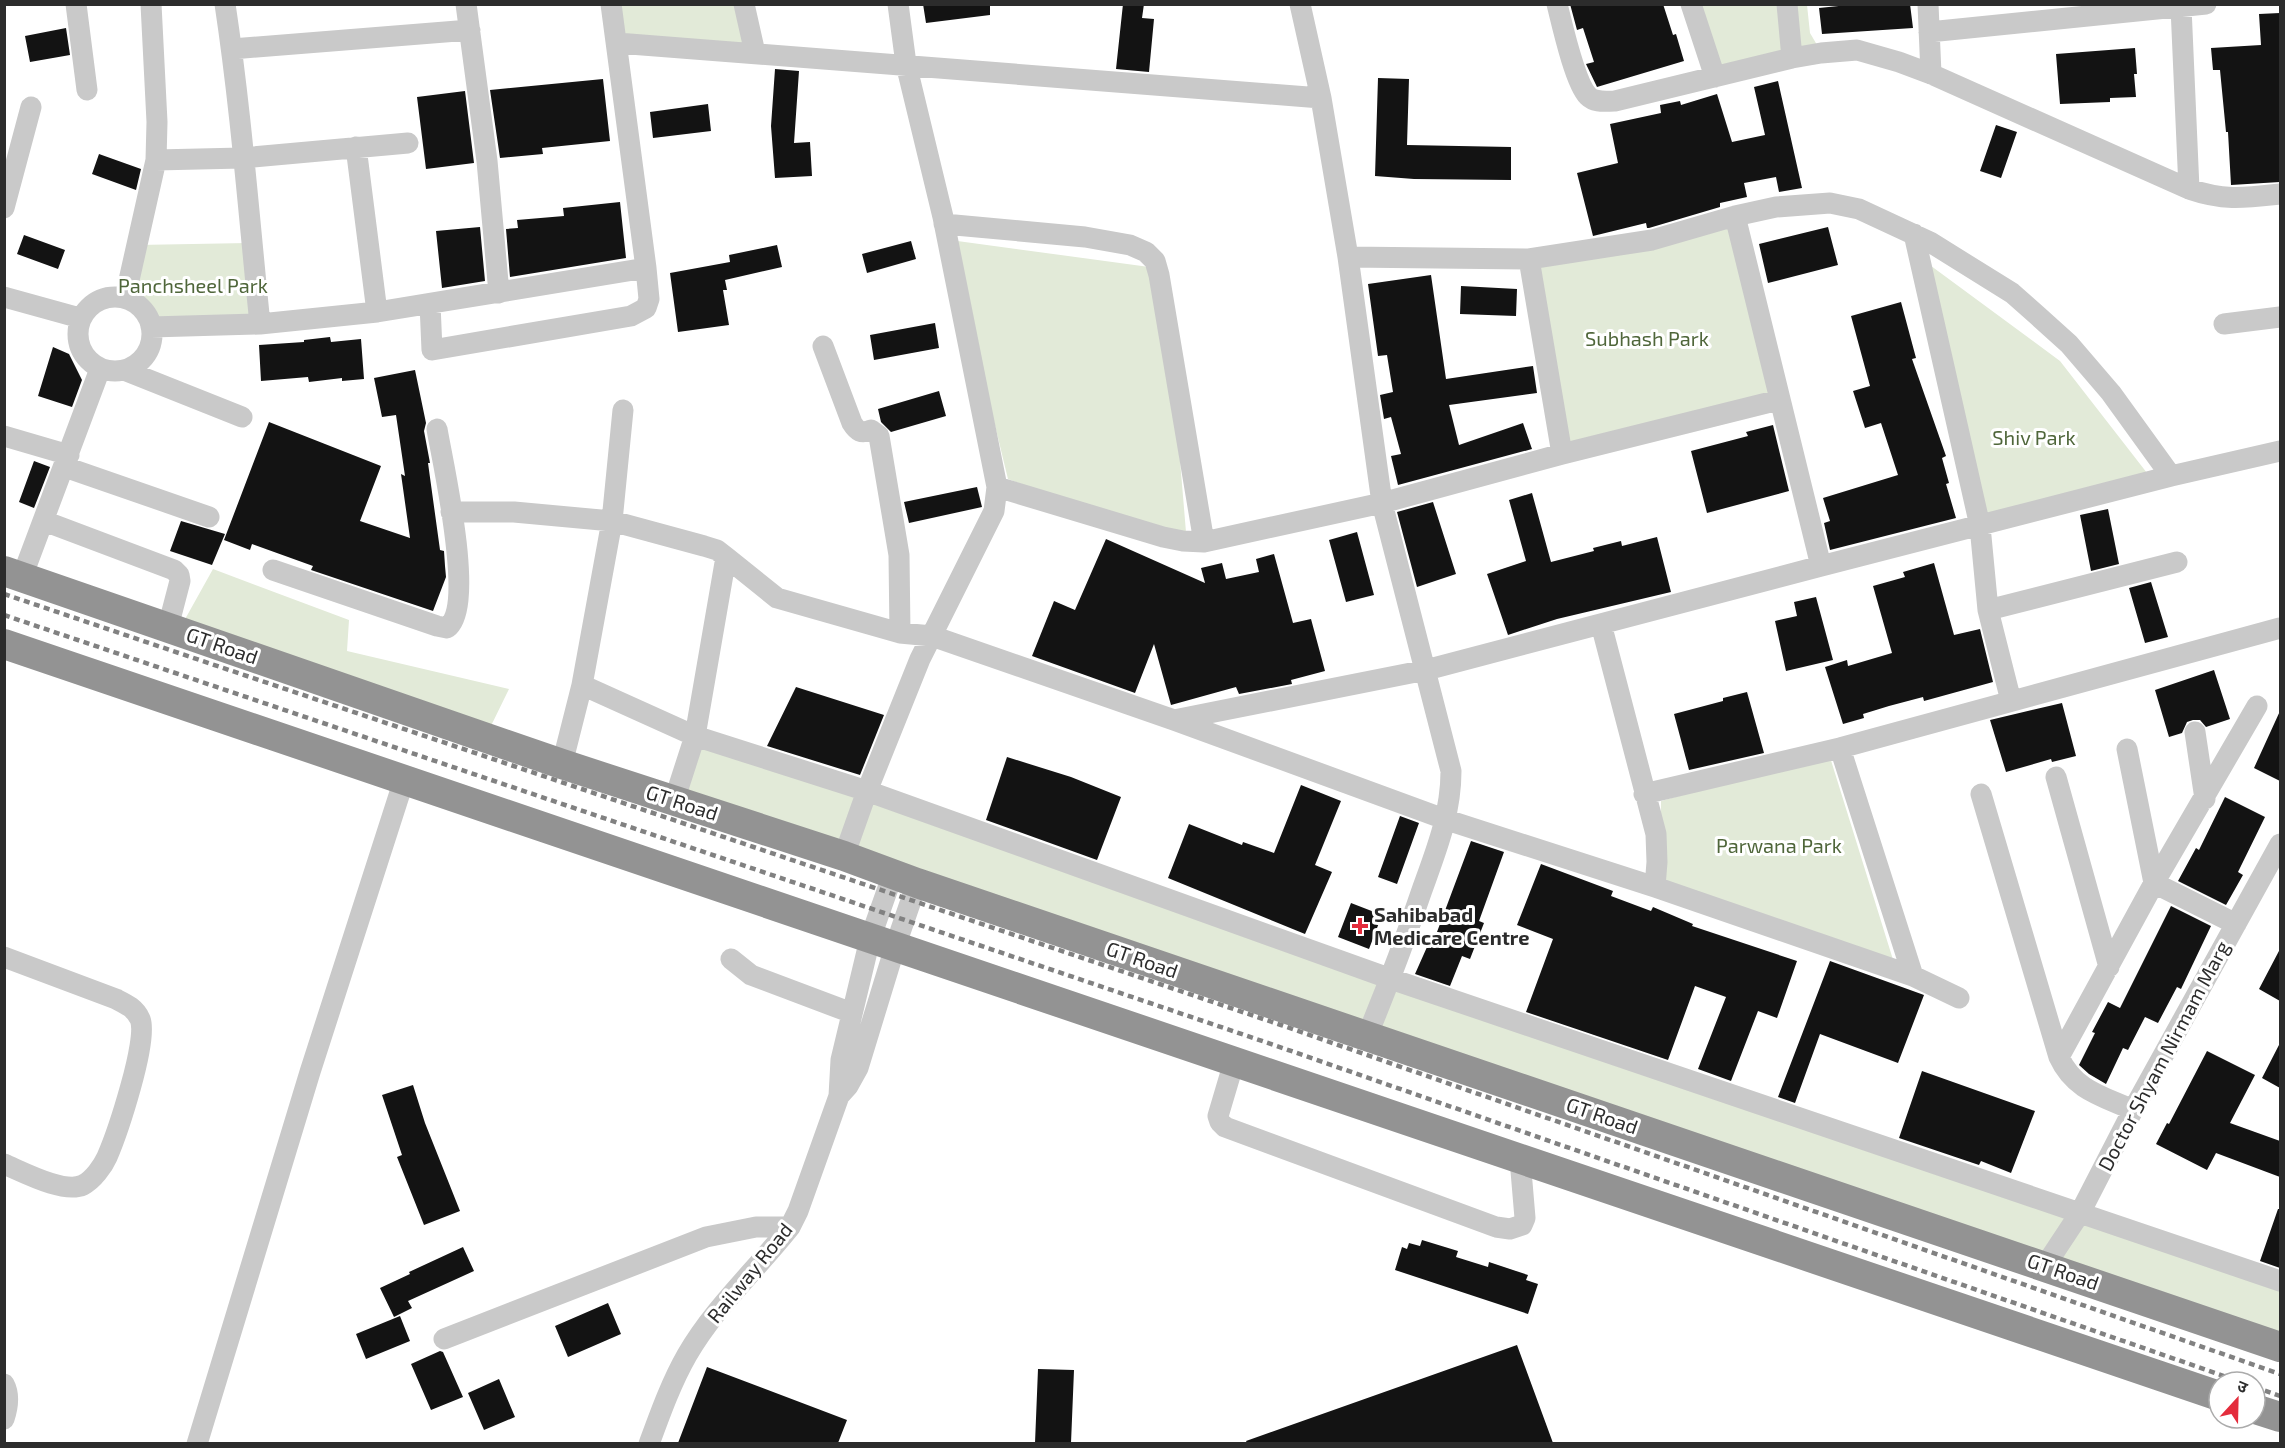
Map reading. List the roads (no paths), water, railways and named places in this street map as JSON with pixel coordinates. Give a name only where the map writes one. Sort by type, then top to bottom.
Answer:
[{"type":"highway","name":"GT Road","points":[[13,574],[562,764],[844,856],[905,879],[2280,1347]]},
{"type":"highway","points":[[4,644],[2207,1392]]},
{"type":"street","points":[[76,4],[87,90]]},
{"type":"street","points":[[125,298],[156,160],[157,122],[151,4]]},
{"type":"street","points":[[225,4],[238,91],[242,158],[260,324]]},
{"type":"street","points":[[466,4],[487,161],[499,293]]},
{"type":"street","points":[[430,303],[432,350],[639,313],[646,308],[649,299],[646,268],[611,4]]},
{"type":"street","points":[[744,4],[755,53]]},
{"type":"street","points":[[844,856],[867,790],[920,659],[994,511],[997,487],[944,224],[906,64],[898,4]]},
{"type":"street","points":[[1300,4],[1321,98],[1348,258],[1382,503],[1451,771],[1447,820],[1392,979],[1367,1036]]},
{"type":"street","points":[[1557,4],[1580,83],[1588,96],[1598,102],[1615,101],[1792,58],[1857,50],[1931,74],[2211,197],[2232,199],[2280,194]]},
{"type":"street","points":[[1691,4],[1714,77]]},
{"type":"street","points":[[1787,4],[1792,58]]},
{"type":"street","points":[[1928,4],[1931,74]]},
{"type":"street","points":[[1929,32],[2206,4]]},
{"type":"street","points":[[2181,7],[2189,189]]},
{"type":"street","points":[[232,49],[470,30]]},
{"type":"street","points":[[617,43],[1321,98]]},
{"type":"street","points":[[4,208],[31,107]]},
{"type":"street","points":[[156,160],[242,158],[408,143]]},
{"type":"street","points":[[356,147],[377,312]]},
{"type":"street","points":[[1348,258],[1528,259],[1652,240],[1735,216],[1776,207],[1830,202],[1858,209],[1914,234],[2012,293],[2069,344],[2111,393],[2171,476]]},
{"type":"street","points":[[1735,216],[1821,566]]},
{"type":"street","points":[[944,224],[1111,240],[1146,252],[1155,261],[1204,542]]},
{"type":"street","points":[[1914,234],[1980,526],[1988,610],[2011,701]]},
{"type":"street","points":[[1528,259],[1562,454]]},
{"type":"street","points":[[151,327],[260,324],[377,312],[646,268]]},
{"type":"street","points":[[4,297],[80,318]]},
{"type":"street","points":[[104,298],[125,298],[142,309],[151,327],[150,347],[144,358],[135,366],[112,372],[100,369],[82,353],[77,330],[80,318],[95,302],[104,298]]},
{"type":"street","points":[[2224,324],[2280,317]]},
{"type":"street","points":[[823,346],[856,430],[861,432],[871,430],[879,436],[899,555],[900,633]]},
{"type":"street","points":[[13,574],[44,521],[100,369]]},
{"type":"street","points":[[124,370],[242,417]]},
{"type":"street","points":[[997,487],[1163,537],[1204,542],[1382,503],[1562,454],[1779,400]]},
{"type":"street","points":[[562,764],[582,685],[612,521],[623,410]]},
{"type":"street","points":[[273,570],[447,628],[453,624],[456,615],[459,563],[437,429]]},
{"type":"street","points":[[4,436],[209,517]]},
{"type":"street","points":[[1174,720],[1426,670],[2171,476],[2280,451]]},
{"type":"street","points":[[451,512],[514,512],[612,521],[704,546],[726,557],[777,598],[900,633],[932,636],[1174,720],[1447,820],[1655,887],[1913,976],[1959,998]]},
{"type":"street","points":[[44,521],[174,570],[179,575],[180,581],[168,627]]},
{"type":"street","points":[[674,801],[695,736],[726,557]]},
{"type":"street","points":[[1988,610],[2177,562]]},
{"type":"street","points":[[1601,624],[1656,834],[1655,887]]},
{"type":"street","points":[[1644,794],[1840,748],[2280,628]]},
{"type":"street","points":[[582,685],[695,736],[867,790],[1392,979],[2280,1281]]},
{"type":"street","points":[[2059,1057],[2154,883],[2205,799],[2257,706]]},
{"type":"street","points":[[2195,732],[2205,799]]},
{"type":"street","points":[[1840,748],[1913,976]]},
{"type":"street","points":[[2127,749],[2154,883]]},
{"type":"street","points":[[2056,777],[2109,967]]},
{"type":"street","points":[[197,1443],[310,1072],[404,780]]},
{"type":"street","points":[[1981,794],[2059,1057],[2072,1079],[2133,1110]]},
{"type":"street","name":"Doctor Shyam Nirmam Marg","points":[[2045,1266],[2080,1213],[2133,1110],[2280,844]]},
{"type":"street","name":"Railway Road","points":[[649,1443],[666,1397],[687,1355],[698,1338],[790,1227],[798,1211],[839,1096],[841,1060],[852,1013],[882,943],[905,879]]},
{"type":"street","points":[[2154,883],[2236,924]]},
{"type":"street","name":"Railway Road","points":[[839,1096],[848,1086],[858,1068],[882,943]]},
{"type":"street","points":[[4,957],[132,1007],[141,1020],[142,1036],[134,1074],[106,1158],[90,1179],[83,1185],[68,1187],[49,1183],[4,1164]]},
{"type":"street","points":[[731,959],[752,975],[852,1013]]},
{"type":"street","points":[[1234,1062],[1218,1116],[1225,1127],[1496,1227],[1516,1228],[1522,1225],[1525,1218],[1520,1159]]},
{"type":"street","points":[[444,1339],[706,1237],[756,1227],[790,1227]]},
{"type":"street","points":[[4,1384],[8,1391],[8,1408],[4,1419]]},
{"type":"railway","points":[[4,594],[1281,1025],[2280,1374]]},
{"type":"railway","points":[[4,615],[1274,1045],[2207,1370]]},
{"type":"railway","points":[[2267,1391],[2280,1396]]},
{"type":"place","name":"Sahibabad Medicare Centre","points":[[1360,926]]},
{"type":"park label","name":"Panchsheel Park","points":[[193,286]]},
{"type":"park label","name":"Subhash Park","points":[[1647,339]]},
{"type":"park label","name":"Shiv Park","points":[[2034,438]]},
{"type":"park label","name":"Parwana Park","points":[[1779,846]]}]
